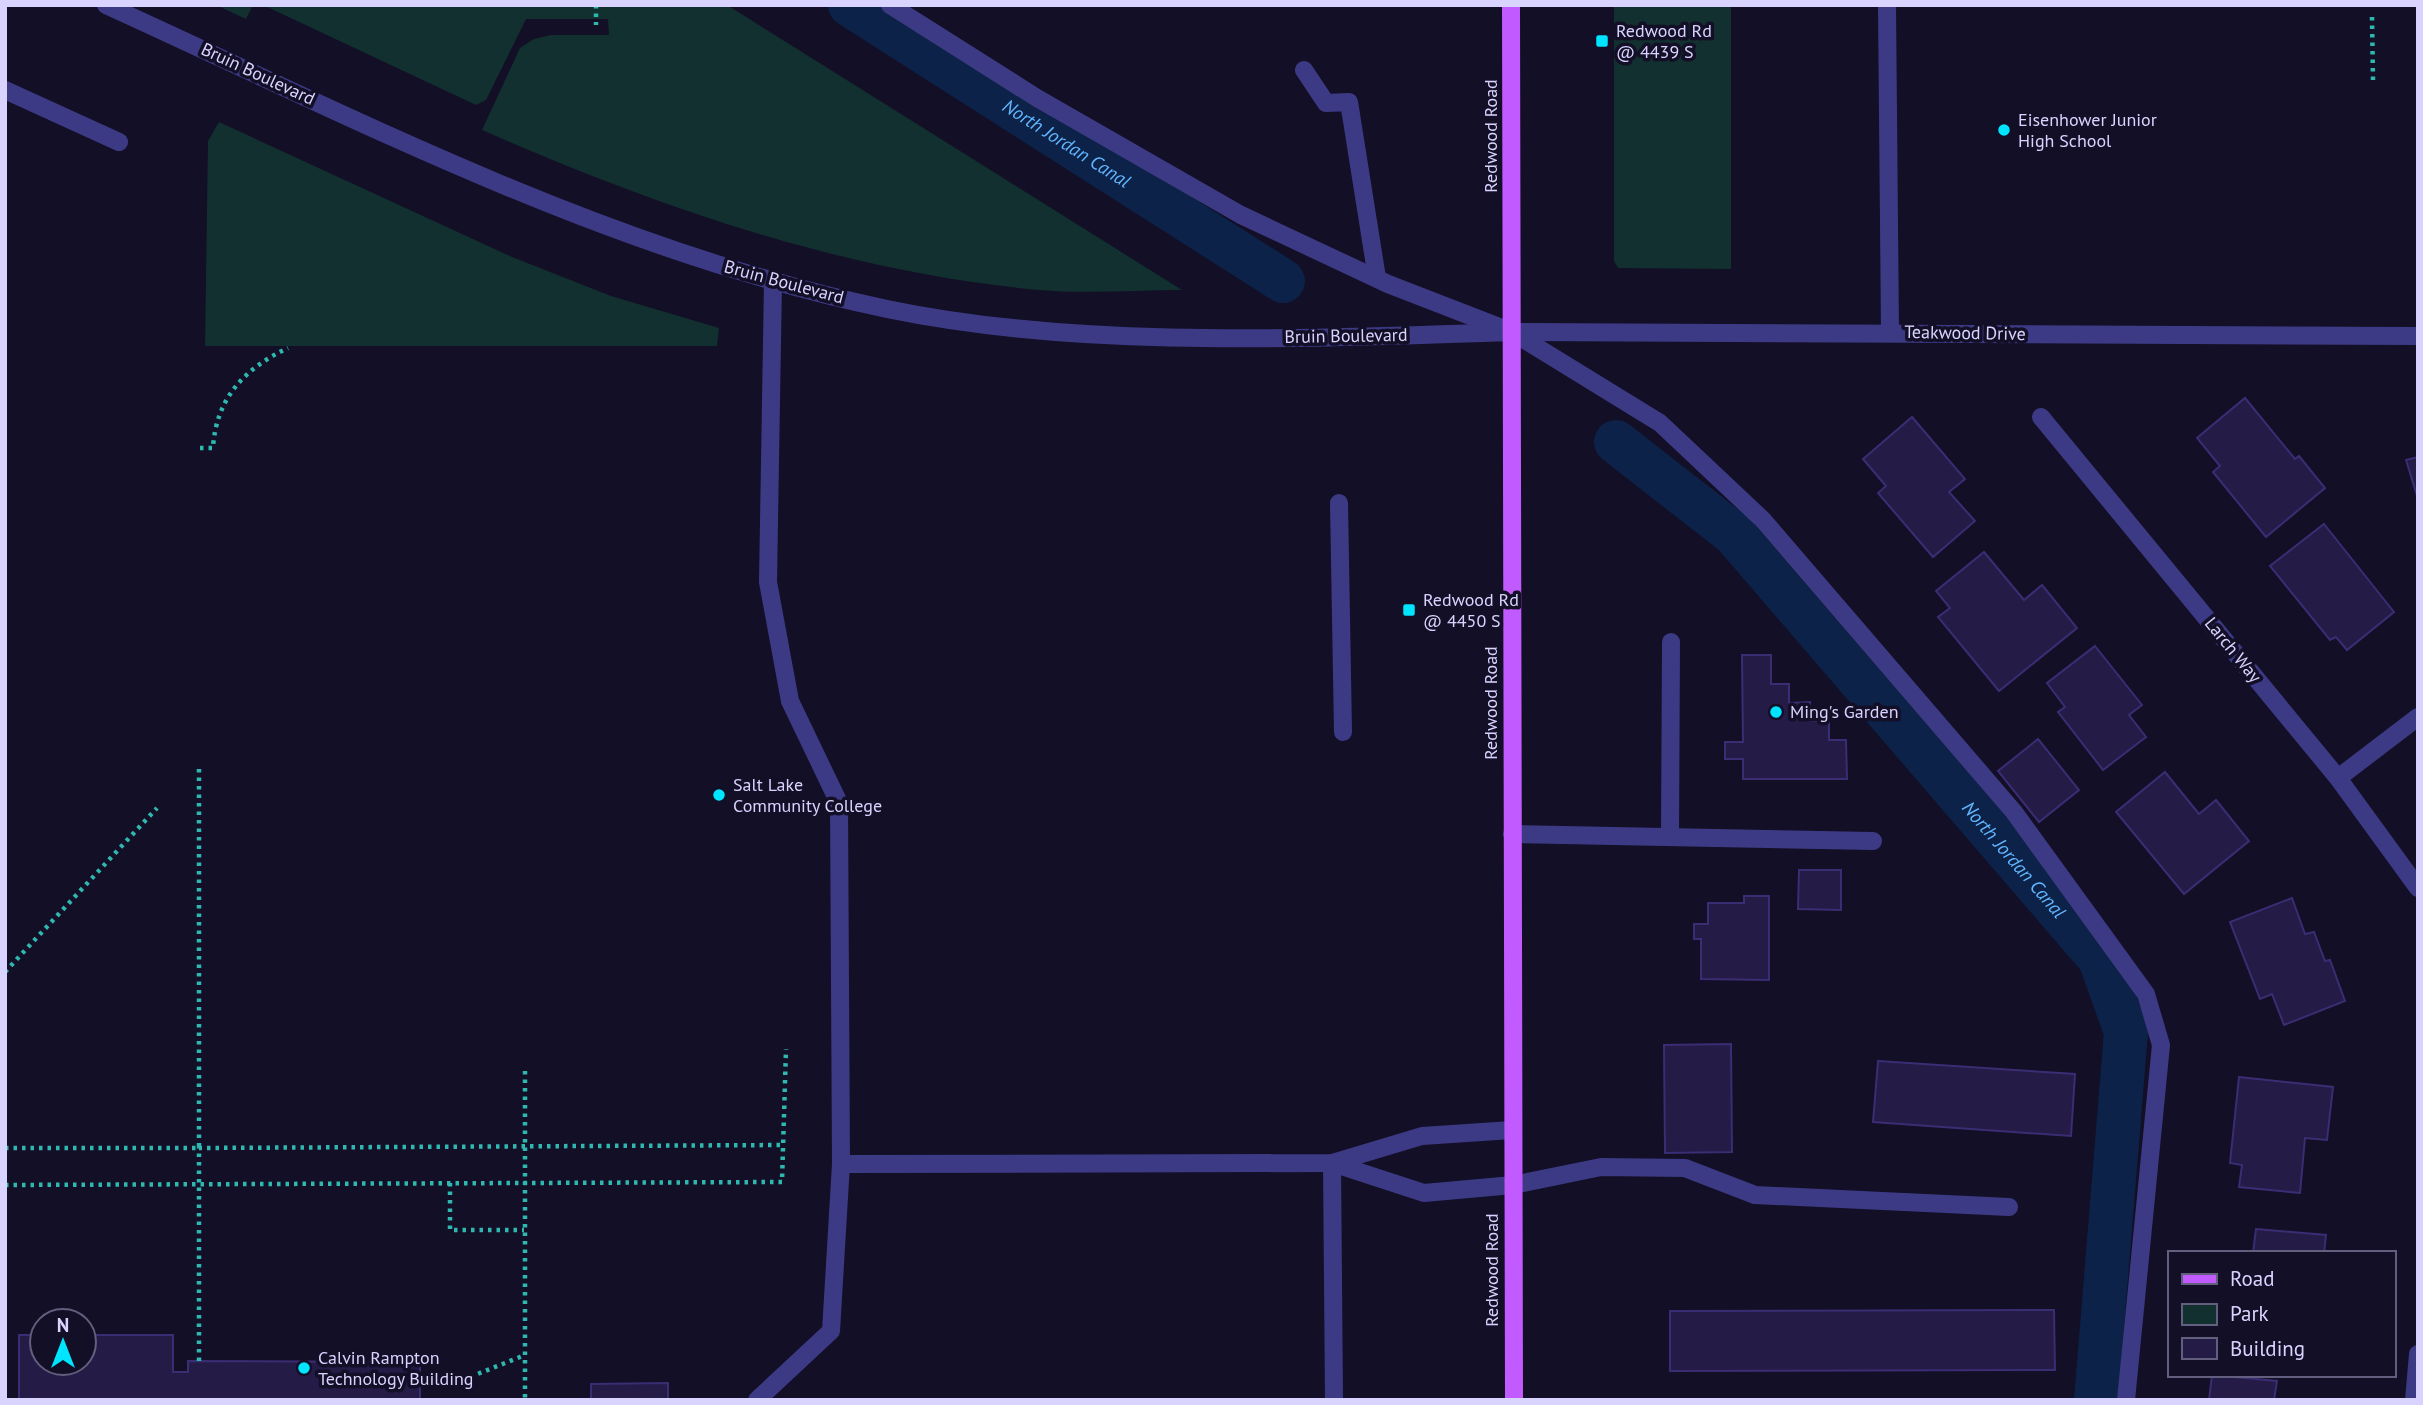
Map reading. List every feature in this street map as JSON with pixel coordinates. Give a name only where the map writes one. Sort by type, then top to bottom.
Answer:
[{"type":"main road","name":"Redwood Road","points":[[1511,5],[1514,1400]]},
{"type":"street","name":"Bruin Boulevard","points":[[106,5],[498,184],[639,239],[773,281],[889,310],[979,324],[1070,332],[1202,337],[1512,332]]},
{"type":"street","points":[[890,5],[1037,98],[1241,215],[1377,278],[1512,332],[1660,424],[1763,520],[2014,812],[2146,994],[2161,1045],[2126,1400]]},
{"type":"street","points":[[1887,5],[1890,332]]},
{"type":"street","points":[[1304,70],[1326,103],[1349,102],[1377,278]]},
{"type":"street","points":[[5,90],[119,142]]},
{"type":"street","points":[[757,1400],[831,1331],[841,1164],[839,803],[790,701],[768,582],[773,281]]},
{"type":"street","name":"Teakwood Drive","points":[[1512,332],[2418,337]]},
{"type":"street","name":"Larch Way","points":[[2041,417],[2338,778],[2418,888]]},
{"type":"street","points":[[1339,503],[1343,732]]},
{"type":"street","points":[[1670,837],[1671,642]]},
{"type":"street","points":[[2338,778],[2418,717]]},
{"type":"street","points":[[1512,834],[1873,841]]},
{"type":"street","points":[[841,1164],[1332,1163],[1422,1136],[1512,1130]]},
{"type":"street","points":[[1332,1163],[1424,1193],[1513,1185],[1601,1167],[1685,1168],[1755,1195],[2009,1207]]},
{"type":"street","points":[[1332,1163],[1334,1400]]},
{"type":"street","points":[[2414,1400],[2418,1354]]},
{"type":"path","points":[[596,5],[596,25]]},
{"type":"path","points":[[2372,17],[2373,80]]},
{"type":"path","points":[[200,448],[213,448],[218,419],[232,389],[258,363],[288,348]]},
{"type":"path","points":[[199,767],[199,1361]]},
{"type":"path","points":[[5,972],[157,808]]},
{"type":"path","points":[[5,1185],[782,1182],[786,1049]]},
{"type":"path","points":[[525,1071],[525,1400]]},
{"type":"path","points":[[5,1148],[785,1145]]},
{"type":"path","points":[[450,1183],[450,1230],[525,1230]]},
{"type":"path","points":[[420,1381],[460,1381],[525,1355]]},
{"type":"green space","points":[[216,5],[253,5],[246,19]]},
{"type":"green space","points":[[263,5],[727,5],[1182,290],[1039,290],[967,281],[824,252],[685,210],[549,159],[482,130],[520,48],[534,39],[551,35],[609,35],[608,19],[526,19],[486,100],[476,105]]},
{"type":"green space","points":[[1614,5],[1731,5],[1731,269],[1618,268],[1614,261]]},
{"type":"green space","points":[[219,122],[512,257],[611,296],[719,328],[717,346],[205,346],[208,141]]},
{"type":"building","points":[[2245,398],[2295,459],[2299,456],[2325,488],[2266,537],[2213,472],[2220,466],[2197,438]]},
{"type":"building","points":[[1912,417],[1965,479],[1949,492],[1975,521],[1933,557],[1878,493],[1886,486],[1863,459]]},
{"type":"building","points":[[2418,457],[2418,499],[2406,460]]},
{"type":"building","points":[[2324,524],[2394,612],[2347,650],[2336,637],[2330,640],[2270,566]]},
{"type":"building","points":[[1984,552],[2024,600],[2042,585],[2077,628],[1999,691],[1938,617],[1950,608],[1936,591]]},
{"type":"building","points":[[2095,646],[2142,705],[2129,715],[2146,737],[2103,770],[2058,712],[2065,707],[2047,683]]},
{"type":"building","name":"Ming's Garden","points":[[1742,655],[1771,655],[1771,684],[1789,684],[1789,703],[1810,702],[1810,721],[1829,721],[1829,740],[1846,740],[1847,779],[1743,779],[1743,759],[1725,759],[1725,742],[1743,742]]},
{"type":"building","points":[[2038,739],[2079,790],[2039,822],[1998,771]]},
{"type":"building","points":[[2165,772],[2199,814],[2216,800],[2249,841],[2184,894],[2116,812]]},
{"type":"building","points":[[1799,870],[1841,870],[1841,910],[1798,909]]},
{"type":"building","points":[[1744,896],[1769,896],[1769,980],[1701,979],[1701,939],[1694,939],[1694,924],[1708,924],[1708,903],[1744,903]]},
{"type":"building","points":[[2292,898],[2305,934],[2314,932],[2325,961],[2330,960],[2345,1001],[2284,1025],[2272,994],[2260,999],[2230,922]]},
{"type":"building","points":[[1731,1044],[1732,1152],[1665,1153],[1664,1045]]},
{"type":"building","points":[[1878,1061],[2075,1074],[2071,1136],[1873,1122]]},
{"type":"building","points":[[2239,1077],[2333,1087],[2327,1140],[2305,1138],[2300,1193],[2239,1187],[2242,1165],[2230,1163]]},
{"type":"building","points":[[2256,1229],[2326,1235],[2324,1251],[2253,1251]]},
{"type":"building","points":[[2054,1310],[2055,1370],[1670,1371],[1670,1311]]},
{"type":"building","name":"Calvin Rampton Technology Building","points":[[19,1335],[28,1335],[28,1377],[98,1377],[98,1335],[173,1335],[173,1372],[188,1372],[188,1361],[420,1362],[420,1400],[19,1400]]},
{"type":"building","points":[[2212,1377],[2277,1381],[2274,1400],[2209,1400]]},
{"type":"building","points":[[668,1383],[668,1400],[591,1400],[591,1384]]},
{"type":"waterway","name":"North Jordan Canal","points":[[850,5],[1283,281]]},
{"type":"waterway","name":"North Jordan Canal","points":[[1616,442],[1734,534],[2100,959],[2126,1032],[2096,1400]]},
{"type":"place","name":"Redwood Rd @ 4439 S","points":[[1602,41]]},
{"type":"place","name":"Eisenhower Junior High School","points":[[2004,130]]},
{"type":"place","name":"Redwood Rd @ 4450 S","points":[[1409,610]]},
{"type":"place","name":"Ming's Garden","points":[[1776,712]]},
{"type":"place","name":"Salt Lake Community College","points":[[719,795]]},
{"type":"place","name":"Calvin Rampton Technology Building","points":[[304,1368]]}]
